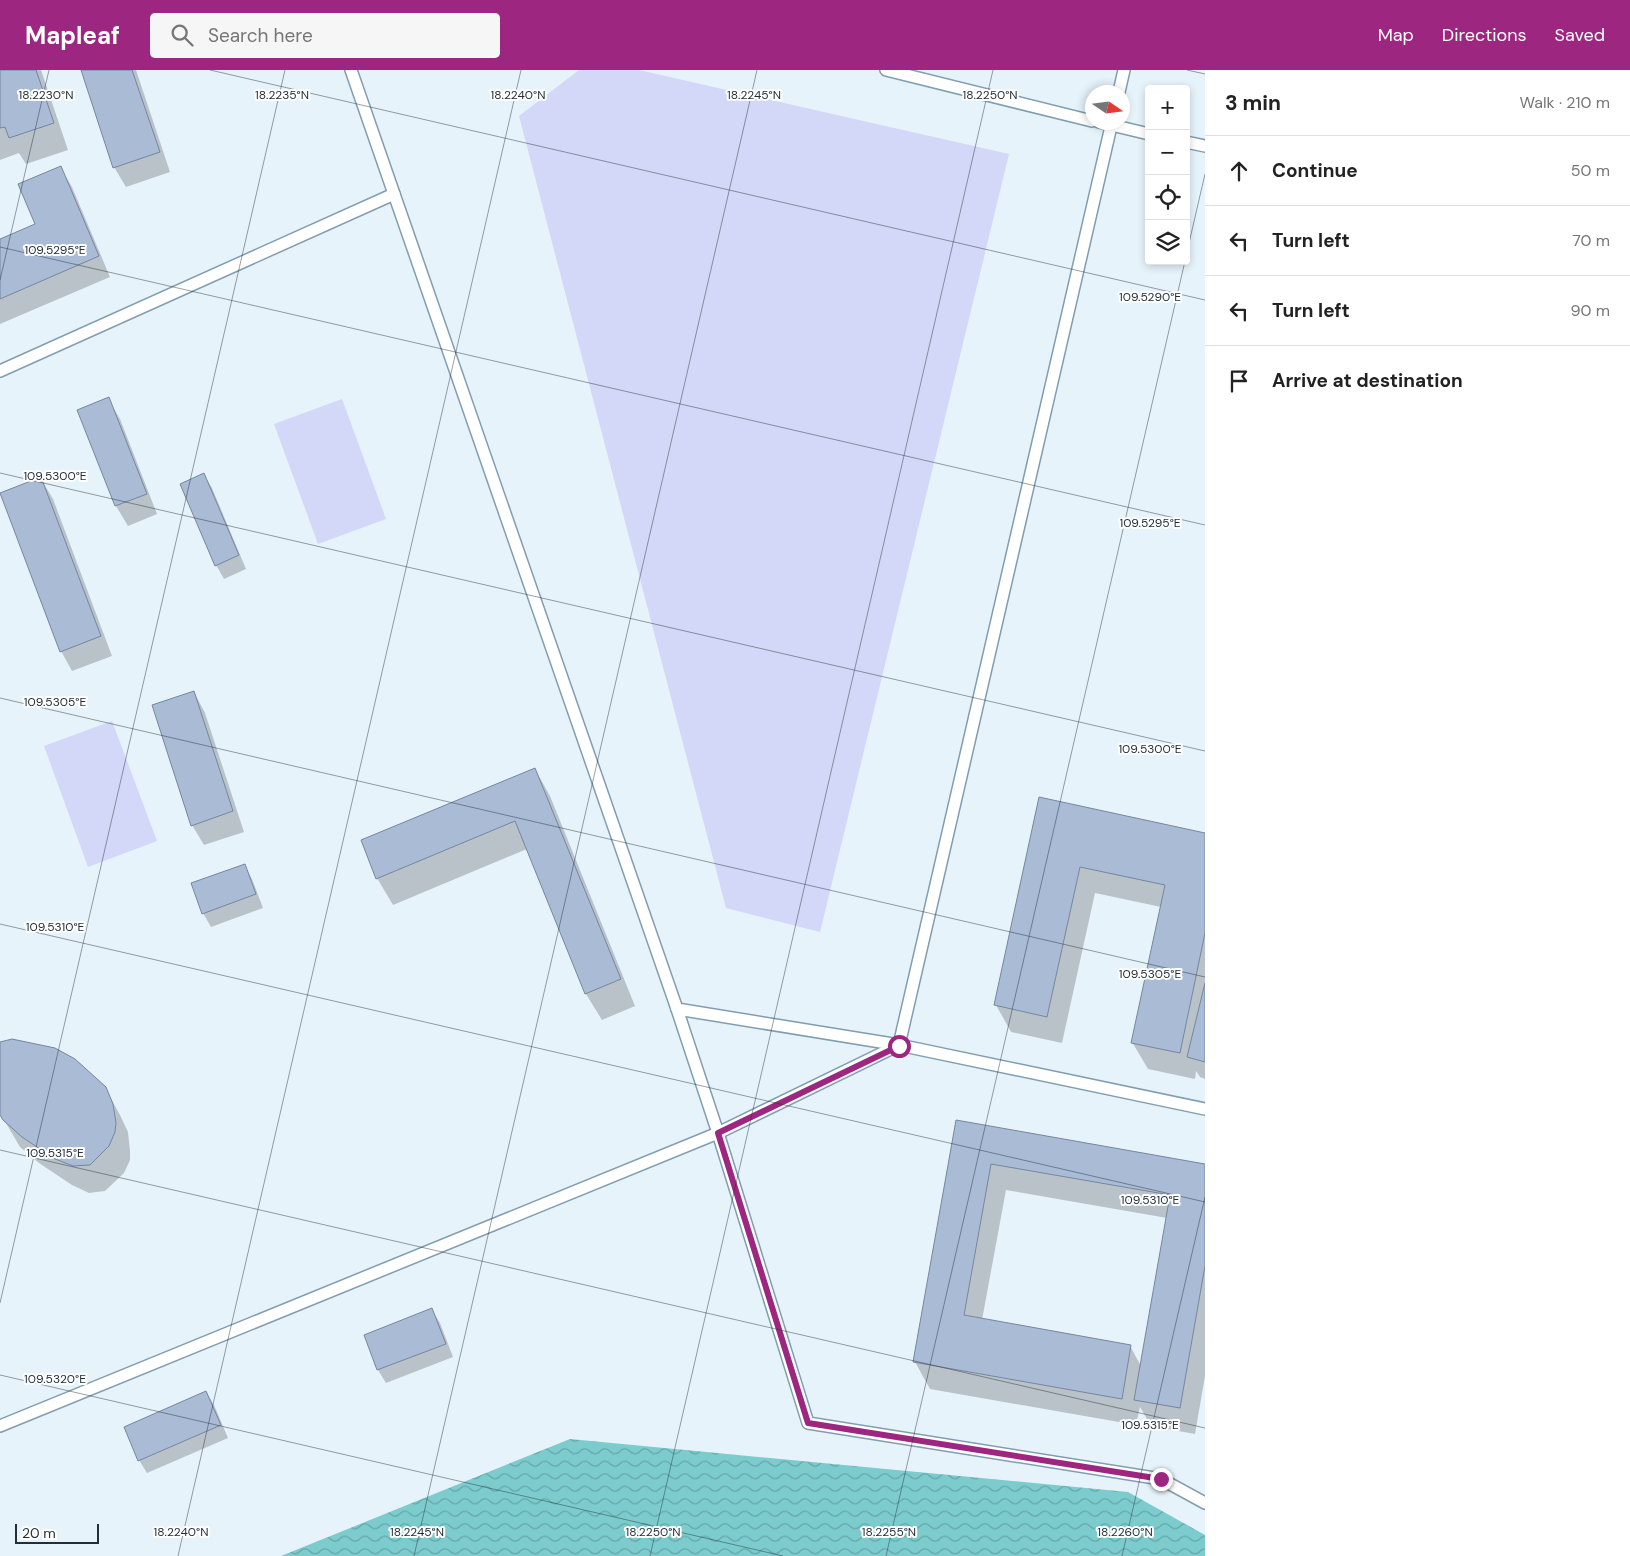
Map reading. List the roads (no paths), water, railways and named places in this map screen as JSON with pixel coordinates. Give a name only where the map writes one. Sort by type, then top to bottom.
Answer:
[{"type":"lane","points":[[351,70],[678,1009],[808,1423],[1161,1479],[1205,1503]]},
{"type":"lane","points":[[886,70],[1085,119]]},
{"type":"lane","points":[[1121,85],[1124,70]]},
{"type":"lane","points":[[1130,129],[1145,133]]},
{"type":"lane","points":[[899,1046],[1111,130]]},
{"type":"lane","points":[[1190,143],[1205,146]]},
{"type":"lane","points":[[0,371],[394,194]]},
{"type":"lane","points":[[678,1009],[899,1046],[1205,1108]]},
{"type":"lane","points":[[0,1426],[718,1133],[899,1046]]},
{"type":"water","points":[[570,1439],[1128,1492],[1205,1535],[1205,1556],[281,1556]]}]
